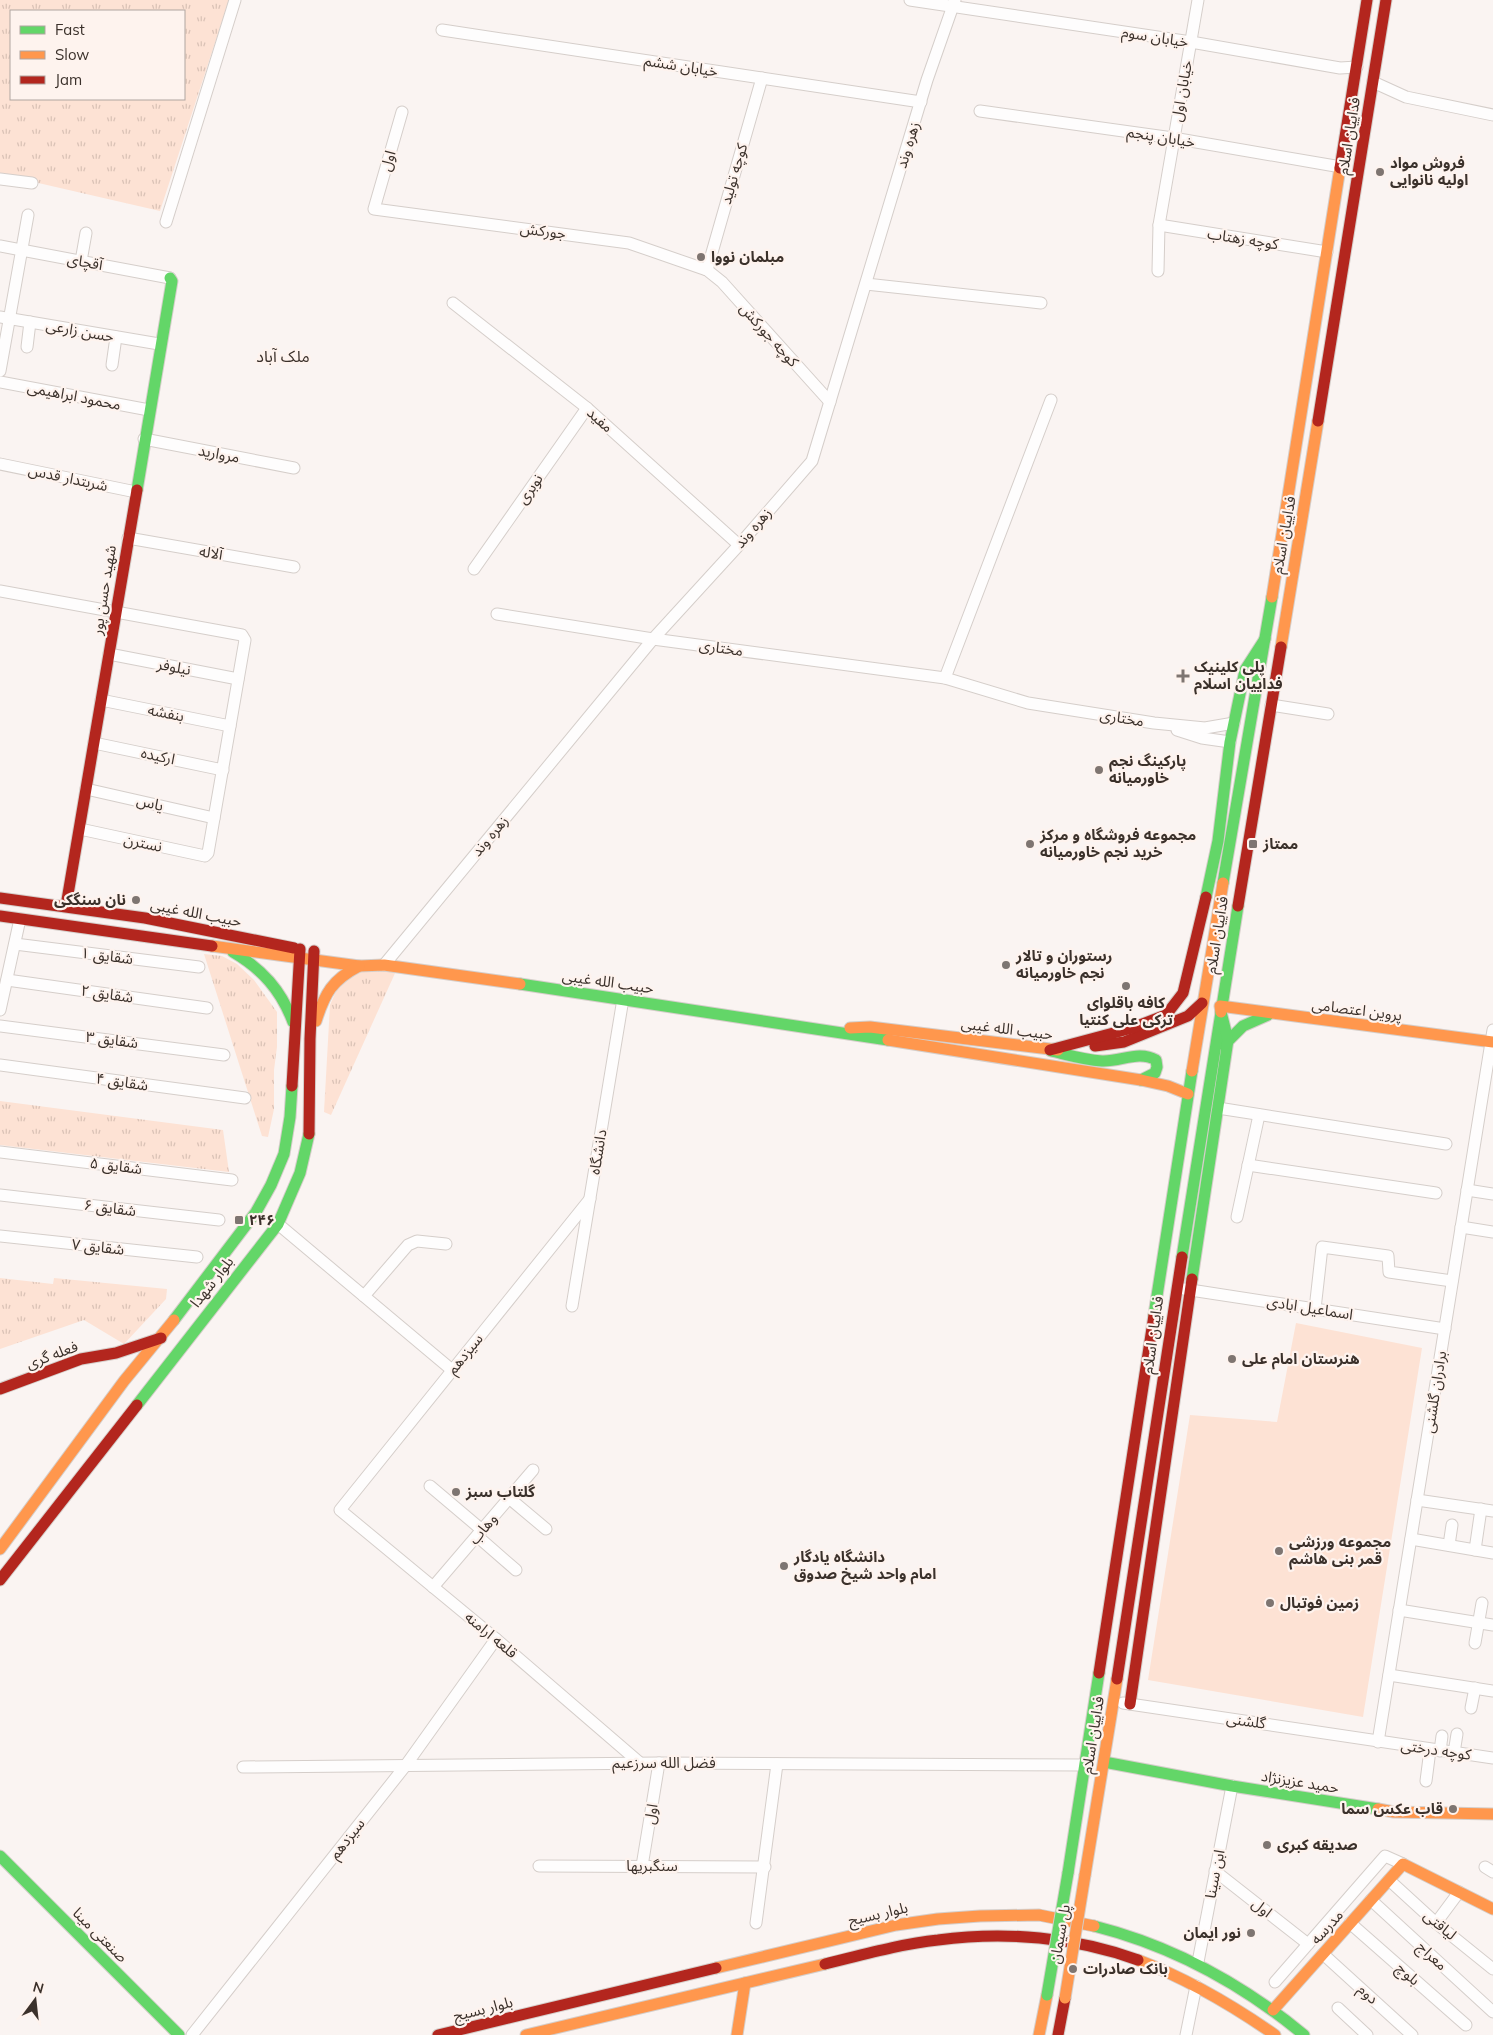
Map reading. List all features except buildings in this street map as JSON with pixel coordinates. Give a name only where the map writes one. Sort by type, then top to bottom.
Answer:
[{"type":"main road","name":"فداییان اسلام","points":[[1068,1873],[1202,1003],[1266,637],[1367,0]]},
{"type":"main road","name":"فداییان اسلام","points":[[1085,1875],[1114,1702],[1220,1006],[1386,0]]},
{"type":"main road","name":"شهید حسن پور","points":[[66,906],[172,281],[170,278]]},
{"type":"main road","points":[[1050,1050],[1132,1028],[1166,1014],[1183,993],[1218,841],[1230,742],[1245,670],[1266,637]]},
{"type":"main road","name":"حبیب الله غیبی","points":[[0,898],[145,918],[299,953]]},
{"type":"main road","name":"حبیب الله غیبی","points":[[0,916],[224,947],[363,958],[384,965],[623,999],[1141,1080],[1168,1086],[1188,1094]]},
{"type":"main road","points":[[143,936],[145,918]]},
{"type":"main road","points":[[224,947],[248,960],[264,973],[278,990],[288,1008],[295,1030]]},
{"type":"main road","name":"بلوار شهدا","points":[[0,1548],[124,1381],[160,1338],[256,1212],[271,1185],[284,1154],[287,1136],[299,953]]},
{"type":"main road","name":"حبیب الله غیبی","points":[[314,955],[359,966],[384,965]]},
{"type":"main road","name":"بلوار شهدا","points":[[0,1580],[278,1224],[287,1207],[298,1181],[306,1152],[310,1120],[310,1039],[314,955]]},
{"type":"main road","points":[[310,1039],[326,992],[334,980],[345,972],[359,966]]},
{"type":"main road","name":"پروین اعتصامی","points":[[1202,1003],[1272,1014],[1492,1039]]},
{"type":"main road","name":"حبیب الله غیبی","points":[[828,1031],[870,1027],[1050,1050],[1124,1042],[1188,1016],[1202,1003]]},
{"type":"main road","points":[[1130,1704],[1146,1585],[1192,1290],[1228,1040],[1220,1006]]},
{"type":"main road","points":[[1212,1060],[1238,1030],[1254,1018],[1272,1014]]},
{"type":"main road","points":[[1050,1050],[1080,1058],[1106,1061],[1142,1054],[1151,1056],[1156,1060],[1157,1067],[1155,1073],[1141,1080]]},
{"type":"main road","points":[[160,1338],[177,1351]]},
{"type":"main road","name":"فعله گری","points":[[0,1389],[81,1359],[116,1353],[160,1338]]},
{"type":"main road","points":[[116,1353],[126,1368],[124,1381]]},
{"type":"main road","name":"حمید عزیزنژاد","points":[[1104,1762],[1232,1786],[1394,1812],[1493,1814]]},
{"type":"main road","name":"صنعتی مینا","points":[[0,1856],[179,2035]]},
{"type":"main road","points":[[1403,1864],[1493,1909]]},
{"type":"main road","name":"مدرسه","points":[[1274,2010],[1403,1864]]},
{"type":"main road","name":"پل سیمان","points":[[1039,2035],[1068,1873]]},
{"type":"main road","name":"پل سیمان","points":[[1058,2035],[1085,1875]]},
{"type":"main road","name":"بلوار بسیج","points":[[438,2035],[896,1925],[932,1918],[969,1915],[1043,1915],[1111,1930],[1163,1947],[1198,1962],[1255,1996],[1304,2035]]},
{"type":"main road","points":[[526,2035],[906,1945],[936,1939],[969,1936],[1043,1938],[1106,1951],[1156,1967],[1196,1986],[1245,2014],[1275,2035]]},
{"type":"main road","points":[[737,2035],[745,1983]]},
{"type":"street","points":[[166,222],[235,0]]},
{"type":"street","name":"خیابان سوم","points":[[910,0],[954,3],[1340,68],[1356,67]]},
{"type":"street","name":"خیابان اول","points":[[1158,271],[1159,225],[1198,0]]},
{"type":"street","name":"زهره وند","points":[[384,965],[653,639],[739,545],[812,461],[921,102],[954,3]]},
{"type":"street","name":"خیابان ششم","points":[[442,30],[921,102]]},
{"type":"street","name":"کوچه تولید","points":[[707,270],[762,78]]},
{"type":"street","points":[[1373,82],[1406,97],[1493,115]]},
{"type":"street","name":"خیابان پنجم","points":[[980,111],[1173,138],[1341,167]]},
{"type":"street","name":"اول","points":[[374,209],[402,112]]},
{"type":"street","points":[[0,179],[32,183]]},
{"type":"street","name":"جورکش","points":[[374,209],[629,243],[707,270]]},
{"type":"street","points":[[0,371],[5,318],[22,250],[28,215]]},
{"type":"street","name":"کوچه زهتاب","points":[[1159,225],[1327,252]]},
{"type":"street","points":[[81,261],[86,233]]},
{"type":"street","name":"آقچای","points":[[0,246],[170,278]]},
{"type":"street","name":"کوچه جورکش","points":[[707,270],[722,282],[830,402]]},
{"type":"street","points":[[866,284],[1041,303]]},
{"type":"street","name":"مفید","points":[[453,303],[587,408],[739,545]]},
{"type":"street","name":"حسن زارعی","points":[[5,318],[160,344]]},
{"type":"street","points":[[27,347],[30,322]]},
{"type":"street","points":[[112,365],[116,337]]},
{"type":"street","name":"محمود ابراهیمی","points":[[0,382],[149,410]]},
{"type":"street","points":[[945,678],[1051,400]]},
{"type":"street","name":"نوبری","points":[[474,569],[587,408]]},
{"type":"street","name":"مروارید","points":[[144,440],[294,468]]},
{"type":"street","name":"شربتدار قدس","points":[[0,464],[136,492]]},
{"type":"street","name":"آلاله","points":[[128,538],[294,567]]},
{"type":"street","points":[[0,591],[242,635],[244,637],[214,818]]},
{"type":"street","name":"مختاری","points":[[498,614],[653,639],[945,678],[1028,704],[1154,723],[1205,728],[1234,723]]},
{"type":"street","name":"نیلوفر","points":[[109,654],[238,679]]},
{"type":"street","name":"بنفشه","points":[[101,700],[230,726]]},
{"type":"street","points":[[1271,704],[1328,714]]},
{"type":"street","name":"مختاری","points":[[1154,723],[1202,738],[1230,742]]},
{"type":"street","name":"ارکیده","points":[[94,743],[223,770]]},
{"type":"street","name":"یاس","points":[[86,789],[214,818]]},
{"type":"street","name":"نسترن","points":[[80,829],[205,856],[214,818]]},
{"type":"street","points":[[0,1010],[20,919]]},
{"type":"street","name":"شقایق ۱","points":[[15,944],[199,967]]},
{"type":"street","name":"شقایق ۲","points":[[7,980],[207,1008]]},
{"type":"street","name":"دانشگاه","points":[[572,1306],[623,999]]},
{"type":"street","name":"شقایق ۳","points":[[0,1026],[224,1055]]},
{"type":"street","name":"برادران گلشنی","points":[[1378,1742],[1492,1039]]},
{"type":"street","name":"شقایق ۴","points":[[0,1065],[245,1098]]},
{"type":"street","points":[[1218,1108],[1446,1144]]},
{"type":"street","points":[[1236,1217],[1259,1115]]},
{"type":"street","name":"شقایق ۵","points":[[0,1152],[232,1180]]},
{"type":"street","points":[[1248,1165],[1436,1193]]},
{"type":"street","points":[[1467,1190],[1493,1194]]},
{"type":"street","name":"شقایق ۶","points":[[0,1195],[219,1220]]},
{"type":"street","name":"سیزدهم","points":[[340,1510],[590,1199]]},
{"type":"street","points":[[278,1224],[452,1370]]},
{"type":"street","points":[[1461,1227],[1493,1232]]},
{"type":"street","name":"شقایق ۷","points":[[0,1236],[197,1257]]},
{"type":"street","points":[[364,1296],[408,1245],[417,1241],[446,1244]]},
{"type":"street","points":[[1315,1309],[1322,1247],[1388,1256],[1389,1272],[1452,1281]]},
{"type":"street","name":"اسماعیل ابادی","points":[[1176,1288],[1445,1329]]},
{"type":"street","name":"وهاب","points":[[433,1587],[533,1470]]},
{"type":"street","points":[[430,1486],[516,1570]]},
{"type":"street","points":[[509,1498],[546,1529]]},
{"type":"street","points":[[1417,1500],[1493,1511]]},
{"type":"street","points":[[1475,1550],[1481,1509]]},
{"type":"street","name":"قلعه ارامنه","points":[[340,1510],[496,1639],[640,1763]]},
{"type":"street","points":[[1449,1545],[1452,1525]]},
{"type":"street","points":[[1411,1539],[1493,1553]]},
{"type":"street","points":[[1475,1643],[1482,1603]]},
{"type":"street","points":[[1400,1610],[1493,1625]]},
{"type":"street","name":"سیزدهم","points":[[192,2035],[406,1765],[496,1639]]},
{"type":"street","points":[[1389,1675],[1493,1691]]},
{"type":"street","points":[[1471,1708],[1475,1688]]},
{"type":"street","name":"گلشنی","points":[[1114,1702],[1378,1742]]},
{"type":"street","points":[[1454,1753],[1457,1734]]},
{"type":"street","points":[[1426,1781],[1435,1750],[1442,1736]]},
{"type":"street","name":"کوچه درختی","points":[[1378,1742],[1493,1758]]},
{"type":"street","name":"فضل الله سرزعیم","points":[[243,1767],[640,1763],[1085,1765]]},
{"type":"street","name":"اول","points":[[642,1866],[659,1763]]},
{"type":"street","points":[[756,1923],[765,1867],[777,1764]]},
{"type":"street","name":"ابن سینا","points":[[1198,1962],[1232,1786]]},
{"type":"street","points":[[1274,1982],[1385,1856],[1403,1864]]},
{"type":"street","name":"سنگبریها","points":[[539,1866],[765,1867]]},
{"type":"street","name":"اول","points":[[1216,1871],[1308,1944]]},
{"type":"street","name":"لیاقتی","points":[[1389,1880],[1436,1923],[1493,1969]]},
{"type":"street","points":[[1436,1923],[1459,1892]]},
{"type":"street","name":"معراج","points":[[1371,1900],[1493,2012]]},
{"type":"street","name":"بلوچ","points":[[1350,1923],[1466,2025]]},
{"type":"street","name":"دوم","points":[[1323,1954],[1412,2035]]},
{"type":"street","points":[[1186,2035],[1196,1986]]},
{"type":"street","points":[[1338,2008],[1367,2035]]},
{"type":"green space","points":[[0,0],[229,0],[160,211],[34,182],[0,177]]},
{"type":"green space","points":[[204,954],[222,956],[237,964],[254,980],[277,1012],[274,1109],[268,1137],[262,1136]]},
{"type":"green space","points":[[360,970],[396,971],[331,1115],[324,1112],[330,1005],[341,983]]},
{"type":"green space","points":[[0,1101],[223,1130],[229,1172],[0,1145]]},
{"type":"green space","points":[[0,1278],[53,1284],[54,1278],[167,1289],[166,1299],[124,1344],[84,1320],[0,1349]]},
{"type":"green space","name":"مجموعه ورزشی قمر بنی هاشم","points":[[1296,1323],[1422,1348],[1363,1717],[1148,1680],[1190,1415],[1277,1422]]},
{"type":"traffic: fast","points":[[137,490],[172,281],[170,278]]},
{"type":"traffic: fast","points":[[1223,883],[1272,597]]},
{"type":"traffic: fast","points":[[1206,897],[1218,841],[1230,742],[1245,670],[1265,639]]},
{"type":"traffic: fast","points":[[1182,1257],[1238,906]]},
{"type":"traffic: fast","points":[[233,952],[262,973],[269,981],[283,1000],[293,1022]]},
{"type":"traffic: fast","points":[[520,984],[888,1040]]},
{"type":"traffic: fast","points":[[1192,1279],[1228,1040],[1221,1012]]},
{"type":"traffic: fast","points":[[1224,1045],[1243,1026],[1268,1015]]},
{"type":"traffic: fast","points":[[1051,1051],[1095,1060],[1109,1061],[1136,1056],[1149,1057],[1156,1060],[1157,1067],[1155,1073],[1141,1080]]},
{"type":"traffic: fast","points":[[1154,1315],[1192,1071]]},
{"type":"traffic: fast","points":[[174,1320],[256,1212],[271,1185],[284,1154],[290,1117],[292,1086]]},
{"type":"traffic: fast","points":[[137,1405],[278,1224],[300,1173],[309,1134]]},
{"type":"traffic: fast","points":[[1068,1873],[1099,1673]]},
{"type":"traffic: fast","points":[[1104,1762],[1232,1786],[1378,1809]]},
{"type":"traffic: fast","points":[[0,1856],[179,2035]]},
{"type":"traffic: fast","points":[[1047,1995],[1068,1873]]},
{"type":"traffic: fast","points":[[1094,1926],[1151,1944],[1205,1969],[1256,1999],[1304,2035]]},
{"type":"traffic: slow","points":[[1272,597],[1340,168]]},
{"type":"traffic: slow","points":[[1281,647],[1318,421]]},
{"type":"traffic: slow","points":[[1192,1071],[1223,883]]},
{"type":"traffic: slow","points":[[212,946],[359,966],[384,965],[520,984]]},
{"type":"traffic: slow","points":[[316,1021],[326,995],[331,988],[342,977],[359,966]]},
{"type":"traffic: slow","points":[[1221,1012],[1220,1006],[1493,1042]]},
{"type":"traffic: slow","points":[[850,1028],[870,1027],[1058,1050]]},
{"type":"traffic: slow","points":[[888,1040],[1141,1080],[1168,1086],[1188,1094]]},
{"type":"traffic: slow","points":[[0,1549],[124,1381],[174,1320]]},
{"type":"traffic: slow","points":[[1085,1875],[1117,1679]]},
{"type":"traffic: slow","points":[[1378,1809],[1394,1812],[1493,1814]]},
{"type":"traffic: slow","points":[[1273,2010],[1403,1864],[1493,1909]]},
{"type":"traffic: slow","points":[[1065,1998],[1085,1875]]},
{"type":"traffic: slow","points":[[716,1968],[896,1925],[938,1919],[1039,1915],[1094,1926]]},
{"type":"traffic: slow","points":[[1138,1960],[1209,1993],[1275,2035]]},
{"type":"traffic: slow","points":[[526,2035],[825,1964]]},
{"type":"traffic: slow","points":[[737,2035],[745,1983]]},
{"type":"traffic: slow","points":[[1039,2035],[1047,1995]]},
{"type":"traffic: jam","points":[[1340,168],[1367,0]]},
{"type":"traffic: jam","points":[[1318,421],[1386,0]]},
{"type":"traffic: jam","points":[[66,906],[137,490]]},
{"type":"traffic: jam","points":[[1238,906],[1281,647]]},
{"type":"traffic: jam","points":[[1050,1050],[1132,1028],[1166,1015],[1183,993],[1206,897]]},
{"type":"traffic: jam","points":[[0,898],[145,918],[294,948]]},
{"type":"traffic: jam","points":[[0,916],[212,946]]},
{"type":"traffic: jam","points":[[292,1086],[300,949]]},
{"type":"traffic: jam","points":[[309,1134],[310,1039],[314,951]]},
{"type":"traffic: jam","points":[[1095,1046],[1124,1042],[1188,1016],[1202,1003]]},
{"type":"traffic: jam","points":[[1117,1679],[1182,1257]]},
{"type":"traffic: jam","points":[[1130,1704],[1192,1279]]},
{"type":"traffic: jam","points":[[1099,1673],[1154,1315]]},
{"type":"traffic: jam","points":[[0,1389],[81,1359],[116,1353],[161,1338]]},
{"type":"traffic: jam","points":[[0,1580],[137,1405]]},
{"type":"traffic: jam","points":[[825,1964],[910,1944],[963,1937],[989,1936],[1014,1936],[1065,1941],[1114,1952],[1138,1960]]},
{"type":"traffic: jam","points":[[438,2035],[716,1968]]},
{"type":"traffic: jam","points":[[1058,2035],[1065,1998]]},
{"type":"place","name":"فروش مواد اولیه نانوایی","points":[[1380,172]]},
{"type":"place","name":"مبلمان نووا","points":[[701,257]]},
{"type":"place","name":"پلی کلینیک فداییان اسلام","points":[[1183,676]]},
{"type":"place","name":"پارکینگ نجم خاورمیانه","points":[[1099,770]]},
{"type":"place","name":"مجموعه فروشگاه و مرکز خرید نجم خاورمیانه","points":[[1030,844]]},
{"type":"place","name":"ممتاز","points":[[1253,844]]},
{"type":"place","name":"نان سنگکی","points":[[136,900]]},
{"type":"place","name":"رستوران و تالار نجم خاورمیانه","points":[[1006,965]]},
{"type":"place","name":"کافه باقلوای ترکی علی کنتیا","points":[[1126,986]]},
{"type":"place","name":"۲۴۶","points":[[239,1220]]},
{"type":"place","name":"هنرستان امام علی","points":[[1232,1359]]},
{"type":"place","name":"گلتاب سبز","points":[[456,1492]]},
{"type":"place","name":"مجموعه ورزشی قمر بنی هاشم","points":[[1279,1551]]},
{"type":"place","name":"دانشگاه یادگار امام واحد شیخ صدوق","points":[[784,1566]]},
{"type":"place","name":"زمین فوتبال","points":[[1270,1603]]},
{"type":"place","name":"قاب عکس سما","points":[[1453,1809]]},
{"type":"place","name":"صدیقه کبری","points":[[1267,1845]]},
{"type":"place","name":"نور ایمان","points":[[1251,1933]]},
{"type":"place","name":"بانک صادرات","points":[[1073,1969]]},
{"type":"district","name":"ملک آباد","points":[[283,356]]}]
